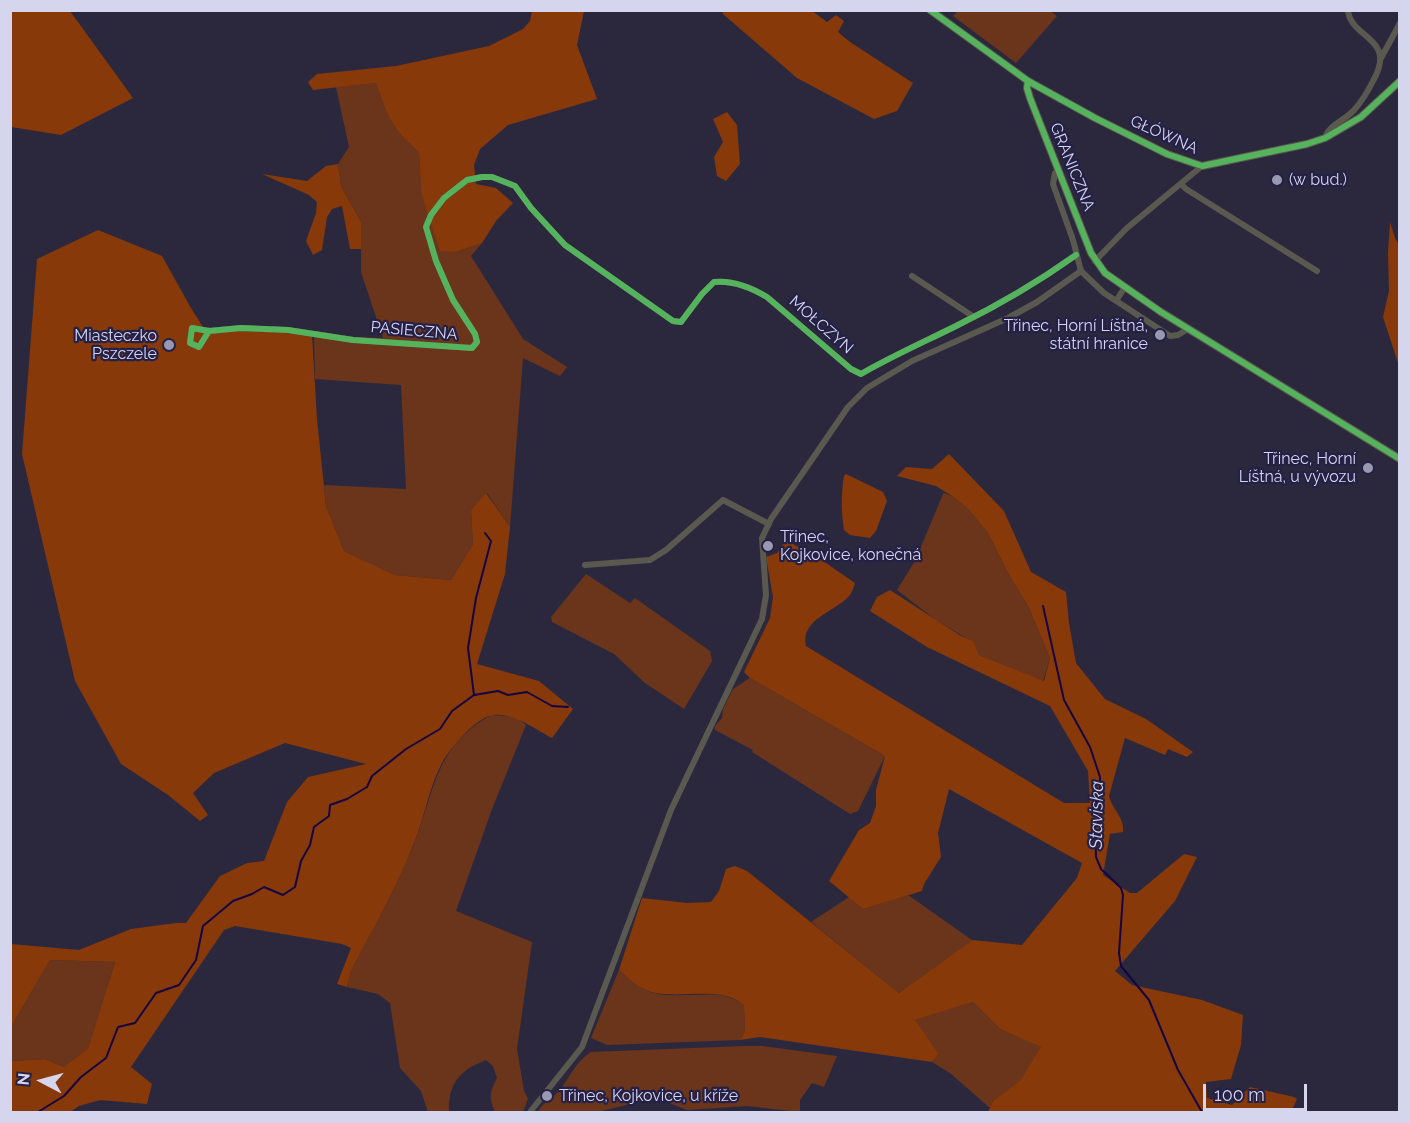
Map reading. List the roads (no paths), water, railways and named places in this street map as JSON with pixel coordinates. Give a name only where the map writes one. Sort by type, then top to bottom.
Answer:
[{"type":"street","name":"GŁÓWNA","points":[[930,10],[1028,81],[1167,154],[1202,166],[1307,144],[1325,138],[1361,117],[1400,81]]},
{"type":"street","points":[[1348,10],[1352,23],[1373,42],[1380,61]]},
{"type":"street","points":[[1325,138],[1328,129],[1345,119],[1356,108],[1373,81],[1380,61],[1400,22]]},
{"type":"street","name":"GRANICZNA","points":[[1028,81],[1027,88],[1030,98],[1095,261]]},
{"type":"street","points":[[1202,166],[1126,228],[1095,261],[1105,273],[1188,329],[1400,459]]},
{"type":"street","points":[[1058,170],[1055,173],[1053,184],[1081,271],[1104,293],[1170,336],[1178,335],[1188,329]]},
{"type":"street","name":"PASIECZNA","points":[[209,331],[241,328],[288,330],[353,340],[472,348],[477,342],[476,334],[453,300],[436,261],[426,227],[431,215],[444,198],[467,180],[474,178],[492,177],[514,186],[565,245]]},
{"type":"street","points":[[1181,184],[1317,271]]},
{"type":"street","name":"MOŁCZYN","points":[[565,245],[677,322],[687,317],[702,294],[714,282],[728,282],[756,291],[781,308],[851,369],[861,374],[897,353],[1031,286],[1076,255]]},
{"type":"street","points":[[530,1113],[582,1047],[671,810],[762,619],[766,595],[762,538],[829,432],[848,407],[867,388],[912,361],[1008,318],[1037,302],[1081,271]]},
{"type":"street","points":[[912,276],[974,316]]},
{"type":"street","points":[[1116,301],[1125,287]]},
{"type":"street","points":[[585,565],[650,560],[666,550],[723,500],[769,524]]},
{"type":"waterway","points":[[38,1112],[64,1096],[81,1077],[106,1058],[118,1027],[135,1023],[156,993],[179,985],[196,960],[203,926],[233,901],[264,887],[283,895],[295,887],[301,861],[310,845],[314,827],[329,816],[330,805],[347,799],[367,787],[372,776],[406,749],[440,729],[452,711],[474,695],[468,648],[476,598],[491,541],[485,533]]},
{"type":"waterway","name":"Staviska","points":[[1043,606],[1064,700],[1090,747],[1100,777],[1100,804],[1095,827],[1096,857],[1101,869],[1121,888],[1123,895],[1119,953],[1121,966],[1149,1000],[1178,1070],[1202,1112]]},
{"type":"waterway","points":[[474,695],[498,691],[508,695],[527,692],[552,706],[568,707]]},
{"type":"place","name":"(w bud.)","points":[[1277,180]]},
{"type":"place","name":"Třinec, Horní Líštná, státní hranice","points":[[1160,335]]},
{"type":"place","name":"Miasteczko Pszczele","points":[[169,345]]},
{"type":"place","name":"Třinec, Horní Líštná, u vývozu","points":[[1368,468]]},
{"type":"place","name":"Třinec, Kojkovice, konečná","points":[[768,546]]},
{"type":"place","name":"Třinec, Kojkovice, u kříže","points":[[547,1096]]}]
